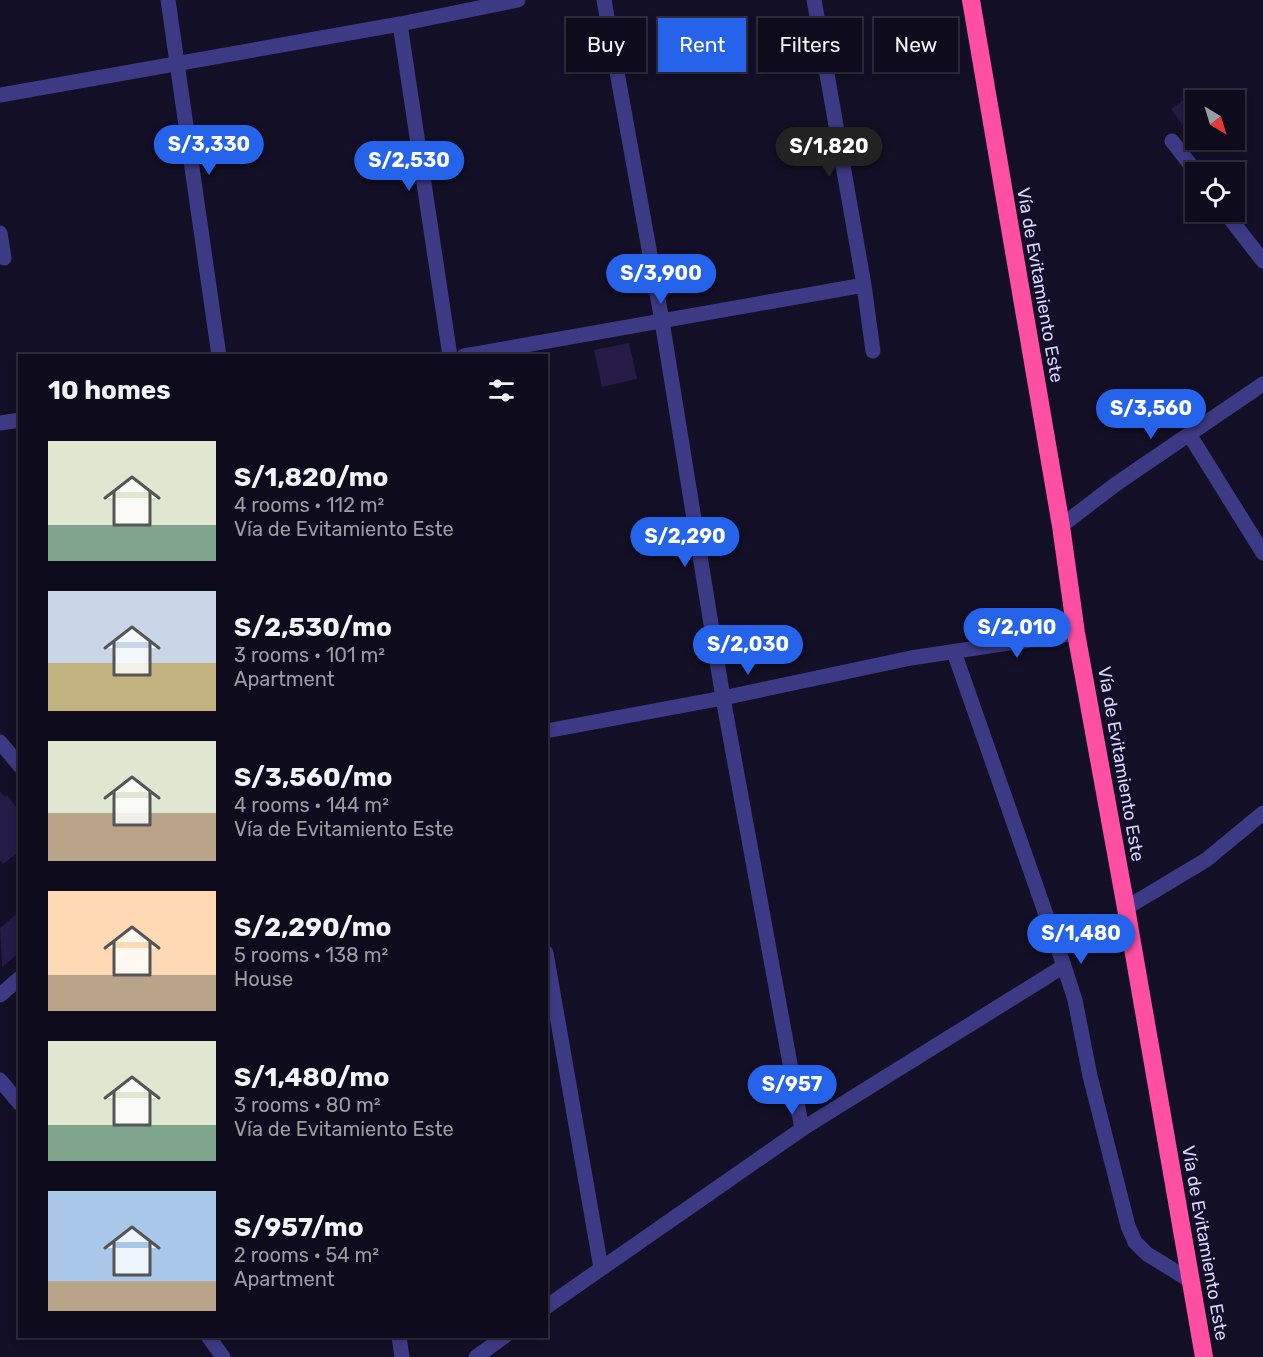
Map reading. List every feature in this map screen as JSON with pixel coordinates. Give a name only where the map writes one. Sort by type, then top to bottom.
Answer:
[{"type":"highway","name":"Vía de Evitamiento Este","points":[[971,0],[1061,526],[1076,633],[1204,1357]]},
{"type":"street","points":[[168,0],[219,354]]},
{"type":"street","points":[[0,95],[400,24],[518,0]]},
{"type":"street","points":[[604,0],[662,321],[723,699],[802,1129]]},
{"type":"street","points":[[814,0],[864,285],[873,351]]},
{"type":"street","points":[[400,24],[450,354]]},
{"type":"street","points":[[1172,141],[1188,162]]},
{"type":"street","points":[[1233,222],[1263,261]]},
{"type":"street","points":[[0,233],[4,258]]},
{"type":"street","points":[[475,354],[864,285]]},
{"type":"street","points":[[1061,526],[1116,484],[1263,384]]},
{"type":"street","points":[[0,423],[18,420]]},
{"type":"street","points":[[1189,434],[1263,553]]},
{"type":"street","points":[[548,730],[723,699],[911,658],[1076,633]]},
{"type":"street","points":[[954,652],[1075,1000],[1090,1076],[1128,1226],[1135,1242],[1147,1254],[1191,1281]]},
{"type":"street","points":[[0,742],[18,764]]},
{"type":"street","points":[[1126,908],[1206,860],[1263,813]]},
{"type":"street","points":[[548,964],[601,1268]]},
{"type":"street","points":[[548,1306],[802,1129],[1064,966]]},
{"type":"street","points":[[0,995],[18,980]]},
{"type":"street","points":[[0,1080],[18,1102]]},
{"type":"street","points":[[210,1338],[224,1357]]},
{"type":"street","points":[[399,1338],[402,1357]]},
{"type":"street","points":[[476,1357],[502,1338]]},
{"type":"building","points":[[1183,100],[1185,102],[1185,129],[1171,109]]},
{"type":"building","points":[[629,343],[637,379],[602,387],[594,350]]},
{"type":"building","points":[[0,791],[5,797],[7,795],[18,809],[18,853],[3,864],[0,860]]},
{"type":"building","points":[[18,913],[18,954],[2,967],[0,928]]}]
